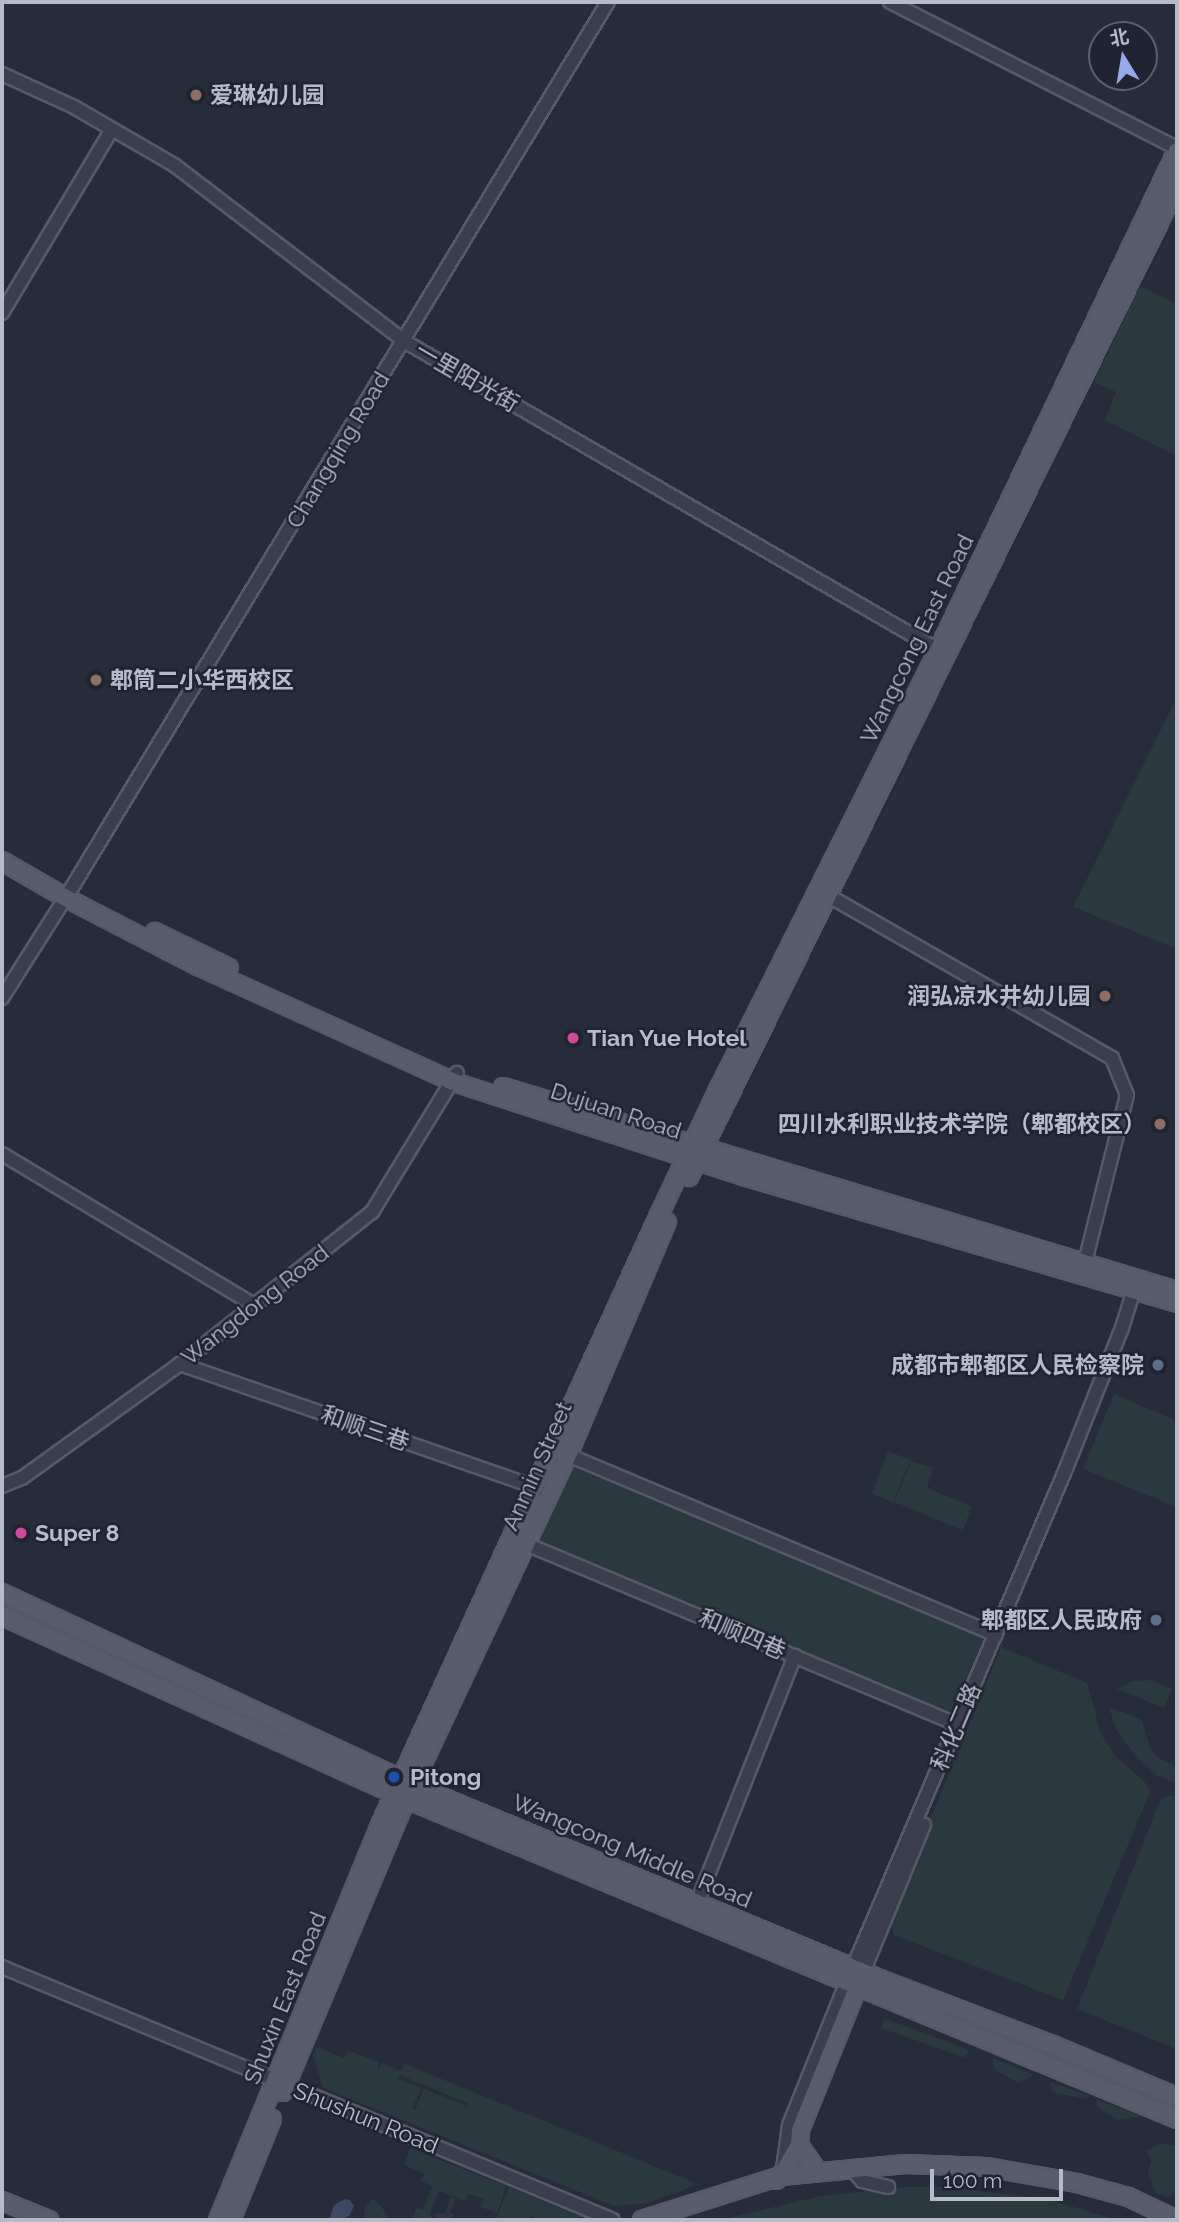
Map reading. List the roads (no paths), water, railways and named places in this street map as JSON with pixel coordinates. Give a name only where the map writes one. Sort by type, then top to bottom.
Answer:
[{"type":"main road","name":"Wangcong East Road","points":[[694,1153],[829,896],[1177,149]]},
{"type":"main road","name":"Wangcong East Road","points":[[694,1153],[1177,186]]},
{"type":"main road","points":[[2,848],[69,894]]},
{"type":"main road","points":[[2,861],[69,894]]},
{"type":"main road","name":"Dujuan Road","points":[[69,894],[454,1077],[1137,1288],[1177,1303]]},
{"type":"main road","name":"Dujuan Road","points":[[694,1153],[1085,1262],[1137,1288],[1177,1291]]},
{"type":"main road","name":"Anmin Street","points":[[403,1789],[526,1544],[542,1490],[568,1455],[694,1153]]},
{"type":"main road","name":"Anmin Street","points":[[403,1789],[694,1153]]},
{"type":"main road","name":"Wangcong Middle Road","points":[[2,1593],[403,1789],[697,1903],[1177,2097]]},
{"type":"main road","name":"Wangcong Middle Road","points":[[2,1616],[851,1986],[1177,2119]]},
{"type":"main road","name":"Shuxin East Road","points":[[231,2220],[281,2084],[403,1789]]},
{"type":"main road","points":[[742,2196],[781,2176],[799,2145],[800,2130],[851,1986]]},
{"type":"main road","name":"Shuxin East Road","points":[[218,2220],[281,2084]]},
{"type":"main road","points":[[799,2145],[818,2172]]},
{"type":"main road","points":[[642,2220],[781,2176],[905,2164],[985,2166],[1077,2183],[1128,2197],[1153,2214]]},
{"type":"main road","points":[[670,2220],[742,2196],[803,2183],[912,2171],[995,2175],[1094,2196],[1177,2220]]},
{"type":"main road","points":[[781,2176],[803,2183]]},
{"type":"main road","points":[[2,2201],[49,2220]]},
{"type":"main road","points":[[1153,2214],[1177,2203]]},
{"type":"main road","points":[[2,2213],[20,2220]]},
{"type":"street","name":"Changqing Road","points":[[2,999],[69,894],[608,2]]},
{"type":"street","points":[[890,2],[1177,149]]},
{"type":"street","name":"一里阳光街","points":[[2,74],[75,107],[174,164],[404,341],[943,653]]},
{"type":"street","points":[[2,313],[112,129]]},
{"type":"street","points":[[829,896],[1112,1058],[1127,1095],[1085,1262]]},
{"type":"street","name":"Wangdong Road","points":[[2,1486],[23,1478],[180,1364],[372,1212],[454,1077]]},
{"type":"street","points":[[2,1154],[253,1304]]},
{"type":"street","points":[[858,1970],[1129,1331],[1137,1288]]},
{"type":"street","name":"科化二路","points":[[781,2176],[789,2125],[858,1970],[957,1724],[1065,1471],[1137,1288]]},
{"type":"street","name":"和顺三巷","points":[[180,1364],[542,1490]]},
{"type":"street","points":[[568,1455],[996,1635]]},
{"type":"street","name":"和顺四巷","points":[[526,1544],[957,1724]]},
{"type":"street","points":[[697,1903],[795,1656]]},
{"type":"street","name":"Shushun Road","points":[[2,1967],[613,2220]]},
{"type":"street","points":[[857,2175],[862,2181],[888,2188]]},
{"type":"water","points":[[345,2199],[350,2200],[354,2206],[349,2216],[342,2220],[329,2220],[334,2205]]},
{"type":"place","name":"爱琳幼儿园","points":[[196,95]]},
{"type":"place","name":"郫筒二小华西校区","points":[[96,680]]},
{"type":"place","name":"润弘凉水井幼儿园","points":[[1105,996]]},
{"type":"place","name":"Tian Yue Hotel","points":[[573,1038]]},
{"type":"place","name":"四川水利职业技术学院（郫都校区）","points":[[1160,1124]]},
{"type":"place","name":"成都市郫都区人民检察院","points":[[1158,1365]]},
{"type":"place","name":"Super 8","points":[[21,1533]]},
{"type":"place","name":"郫都区人民政府","points":[[1156,1620]]},
{"type":"place","name":"Pitong","points":[[394,1777]]}]
